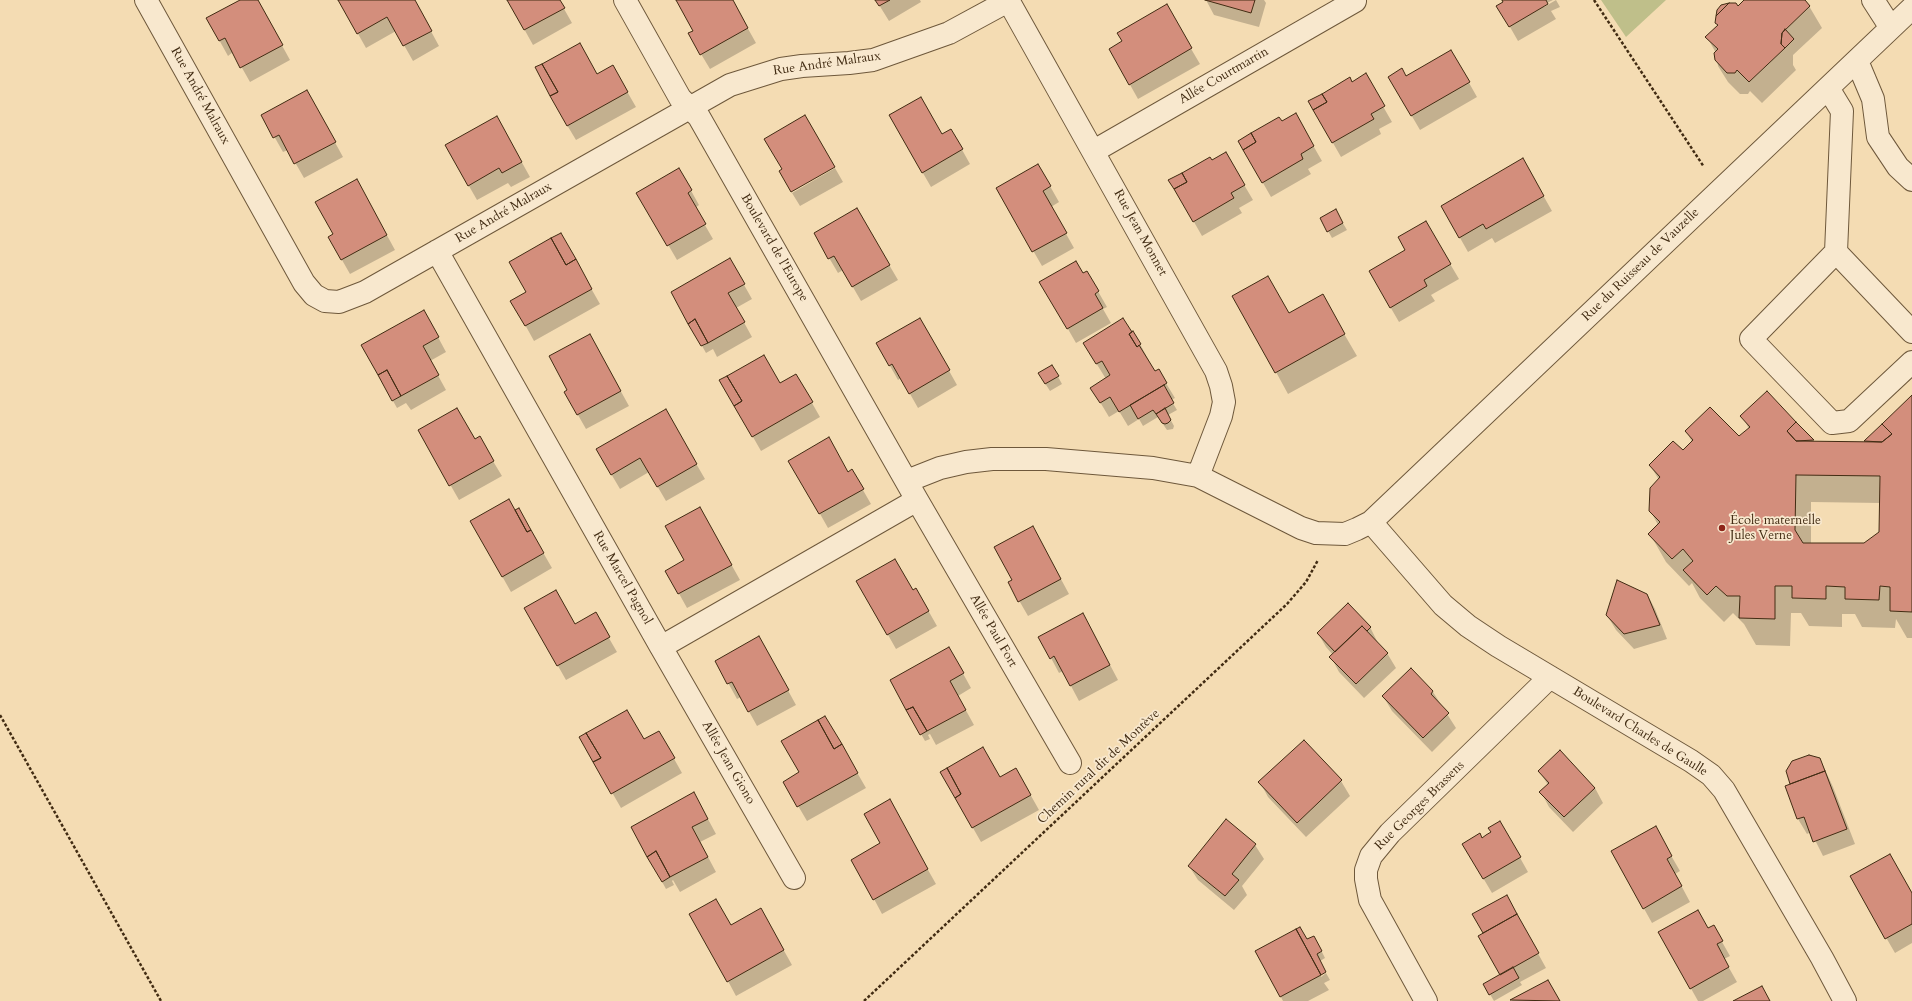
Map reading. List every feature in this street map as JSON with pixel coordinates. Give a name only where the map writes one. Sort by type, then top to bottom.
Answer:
[{"type":"street","name":"Rue André Malraux","points":[[146,0],[304,283],[314,295],[325,301],[339,302],[352,298],[437,251],[730,85],[769,72],[802,66],[855,63],[873,60],[949,33],[1008,1]]},
{"type":"street","name":"Boulevard de l'Europe","points":[[625,0],[680,98],[700,117],[912,490]]},
{"type":"street","points":[[1873,0],[1891,28]]},
{"type":"street","name":"Rue Jean Monnet","points":[[1008,1],[1094,151],[1216,370],[1224,402],[1221,416],[1198,476]]},
{"type":"street","name":"Allée Courtmartin","points":[[1094,151],[1355,1]]},
{"type":"street","name":"Rue du Ruisseau de Vauzelle","points":[[1371,522],[1912,8]]},
{"type":"street","points":[[1857,61],[1873,99],[1878,137],[1898,167],[1912,180]]},
{"type":"street","points":[[1828,88],[1842,111],[1836,252],[1751,339],[1832,423],[1849,421],[1912,362]]},
{"type":"street","name":"Rue Marcel Pagnol","points":[[437,251],[661,647]]},
{"type":"street","points":[[1836,252],[1912,332]]},
{"type":"street","points":[[661,647],[912,490],[940,468],[966,462],[992,459],[1046,459],[1153,468],[1198,476],[1301,528],[1316,533],[1329,535],[1345,534],[1371,522]]},
{"type":"street","name":"Allée Paul Fort","points":[[912,490],[1070,763]]},
{"type":"street","name":"Boulevard Charles de Gaulle","points":[[1371,522],[1448,609],[1468,626],[1498,646],[1691,761],[1711,775],[1724,790],[1822,958],[1845,1001]]},
{"type":"street","name":"Allée Jean Giono","points":[[661,647],[794,878]]},
{"type":"street","name":"Rue Georges Brassens","points":[[1426,1001],[1370,900],[1366,870],[1371,856],[1390,833],[1550,677]]},
{"type":"path","points":[[1594,0],[1720,191]]},
{"type":"path","name":"Chemin rural dit de Montève","points":[[864,1001],[1287,604],[1306,582],[1329,535]]},
{"type":"path","points":[[0,715],[161,1001]]},
{"type":"green space","points":[[1601,0],[1666,0],[1626,37]]},
{"type":"building","points":[[240,0],[258,0],[283,45],[240,68],[225,38],[219,41],[206,18]]},
{"type":"building","points":[[338,0],[415,0],[432,31],[403,46],[387,17],[357,34]]},
{"type":"building","points":[[507,0],[560,0],[565,8],[524,30]]},
{"type":"building","points":[[676,0],[733,0],[748,28],[700,55],[688,33],[693,31]]},
{"type":"building","points":[[875,0],[890,0],[879,6]]},
{"type":"building","points":[[1205,0],[1255,0],[1251,13]]},
{"type":"building","points":[[1502,0],[1546,0],[1548,4],[1509,27],[1496,6],[1503,2]]},
{"type":"building","points":[[1744,0],[1805,0],[1810,6],[1782,33],[1781,44],[1785,48],[1749,82],[1737,70],[1735,73],[1727,73],[1715,60],[1714,53],[1718,49],[1705,37],[1718,25],[1715,23],[1716,16],[1729,3],[1736,3],[1738,6]]},
{"type":"building","points":[[1729,3],[1716,16],[1717,10],[1721,5]]},
{"type":"building","points":[[1167,4],[1192,48],[1129,85],[1109,49],[1122,41],[1117,33]]},
{"type":"building","points":[[1785,29],[1794,39],[1785,48],[1781,44],[1782,33]]},
{"type":"building","points":[[580,43],[597,74],[613,65],[628,92],[567,126],[550,96],[558,92],[542,64]]},
{"type":"building","points":[[1451,50],[1470,82],[1411,116],[1388,77],[1402,68],[1406,76]]},
{"type":"building","points":[[542,64],[558,92],[550,96],[535,67]]},
{"type":"building","points":[[1366,73],[1385,106],[1371,114],[1374,119],[1332,143],[1313,110],[1327,102],[1322,94],[1350,77],[1352,82]]},
{"type":"building","points":[[307,90],[336,142],[294,164],[279,135],[273,138],[261,115]]},
{"type":"building","points":[[1322,94],[1327,102],[1313,110],[1308,101]]},
{"type":"building","points":[[921,97],[942,134],[951,129],[963,149],[922,173],[889,115]]},
{"type":"building","points":[[1296,113],[1314,146],[1301,154],[1303,159],[1262,183],[1243,150],[1256,142],[1251,133],[1279,117],[1282,121]]},
{"type":"building","points":[[805,115],[835,167],[791,192],[779,171],[782,169],[764,139]]},
{"type":"building","points":[[497,116],[522,162],[502,173],[499,168],[468,186],[445,145]]},
{"type":"building","points":[[1251,133],[1256,142],[1243,150],[1238,141]]},
{"type":"building","points":[[1226,152],[1245,185],[1231,193],[1234,198],[1193,222],[1174,189],[1187,182],[1182,173],[1210,157],[1212,160]]},
{"type":"building","points":[[1523,158],[1544,196],[1486,229],[1483,224],[1459,238],[1441,206]]},
{"type":"building","points":[[1038,164],[1051,186],[1043,191],[1067,233],[1032,252],[996,188]]},
{"type":"building","points":[[679,168],[692,190],[688,193],[706,224],[667,246],[636,193]]},
{"type":"building","points":[[1182,173],[1187,182],[1174,189],[1168,180]]},
{"type":"building","points":[[357,179],[387,235],[341,260],[328,237],[333,234],[315,202]]},
{"type":"building","points":[[857,208],[890,265],[852,287],[834,256],[828,259],[814,233]]},
{"type":"building","points":[[1336,209],[1343,223],[1327,232],[1320,218]]},
{"type":"building","points":[[1426,221],[1451,264],[1424,280],[1427,286],[1390,308],[1369,271],[1405,250],[1398,237]]},
{"type":"building","points":[[561,233],[576,259],[566,265],[551,238]]},
{"type":"building","points":[[551,238],[566,265],[576,259],[592,289],[525,326],[510,301],[526,292],[509,262]]},
{"type":"building","points":[[730,258],[745,284],[728,293],[745,322],[708,343],[695,319],[688,324],[671,292]]},
{"type":"building","points":[[1076,261],[1083,273],[1087,271],[1099,291],[1095,294],[1103,308],[1067,329],[1039,282]]},
{"type":"building","points":[[1268,276],[1289,313],[1323,294],[1345,334],[1275,373],[1232,296]]},
{"type":"building","points":[[424,310],[439,337],[423,346],[439,375],[401,396],[387,370],[378,375],[361,345]]},
{"type":"building","points":[[920,318],[950,370],[909,394],[892,364],[889,366],[876,343]]},
{"type":"building","points":[[1123,318],[1132,332],[1129,334],[1137,347],[1139,345],[1155,371],[1159,369],[1167,383],[1119,412],[1110,397],[1100,403],[1090,388],[1110,375],[1102,361],[1096,364],[1083,343]]},
{"type":"building","points":[[695,319],[708,343],[701,346],[688,324]]},
{"type":"building","points":[[1133,331],[1141,344],[1137,347],[1129,334]]},
{"type":"building","points":[[590,334],[621,391],[577,415],[564,392],[567,390],[549,356]]},
{"type":"building","points":[[764,355],[780,383],[796,374],[813,402],[752,437],[734,406],[742,401],[727,376]]},
{"type":"building","points":[[1052,365],[1059,376],[1045,384],[1038,373]]},
{"type":"building","points":[[387,370],[401,396],[392,401],[378,375]]},
{"type":"building","points":[[727,376],[742,401],[734,406],[719,380]]},
{"type":"building","points":[[1164,385],[1174,403],[1156,414],[1153,410],[1138,419],[1130,405]]},
{"type":"building","points":[[1767,391],[1796,422],[1787,431],[1796,441],[1882,442],[1892,434],[1882,424],[1912,395],[1912,612],[1890,611],[1890,587],[1880,586],[1879,600],[1845,599],[1845,587],[1826,586],[1826,599],[1792,598],[1792,586],[1775,586],[1775,619],[1739,618],[1740,596],[1727,596],[1716,586],[1707,595],[1683,570],[1693,561],[1683,549],[1672,559],[1648,534],[1660,522],[1649,511],[1650,488],[1660,477],[1649,465],[1673,441],[1683,450],[1693,440],[1685,431],[1710,407],[1739,436],[1750,427],[1740,416]],"holes":[[[1796,475],[1880,476],[1879,532],[1864,543],[1803,543],[1795,530]]]},
{"type":"building","points":[[457,408],[475,439],[480,436],[494,461],[449,486],[418,430]]},
{"type":"building","points":[[1165,408],[1171,420],[1165,424],[1162,423],[1156,414]]},
{"type":"building","points":[[666,409],[697,464],[657,487],[640,458],[611,475],[596,449]]},
{"type":"building","points":[[1796,422],[1814,440],[1796,441],[1787,431]]},
{"type":"building","points":[[1882,424],[1892,434],[1882,442],[1864,441]]},
{"type":"building","points":[[829,437],[848,472],[852,469],[864,489],[819,514],[788,461]]},
{"type":"building","points":[[509,499],[527,532],[531,530],[544,553],[502,577],[470,521]]},
{"type":"building","points":[[700,507],[732,565],[678,594],[665,571],[684,560],[665,526]]},
{"type":"building","points":[[519,508],[531,530],[527,532],[515,510]]},
{"type":"building","points":[[1033,526],[1061,579],[1018,602],[1008,582],[1012,580],[994,547]]},
{"type":"building","points":[[895,559],[913,590],[916,588],[929,611],[887,635],[856,581]]},
{"type":"building","points":[[1617,580],[1647,594],[1660,625],[1624,634],[1606,615]]},
{"type":"building","points":[[556,590],[575,624],[596,612],[610,637],[557,666],[524,608]]},
{"type":"building","points":[[1348,603],[1371,627],[1367,631],[1362,626],[1335,652],[1317,633]]},
{"type":"building","points":[[1083,613],[1110,665],[1070,686],[1054,656],[1050,659],[1038,637]]},
{"type":"building","points":[[1362,626],[1388,653],[1356,684],[1329,657]]},
{"type":"building","points":[[759,636],[789,690],[748,712],[732,682],[727,684],[715,661]]},
{"type":"building","points":[[949,647],[964,673],[950,681],[966,710],[927,731],[913,707],[906,710],[890,680]]},
{"type":"building","points":[[1411,668],[1433,691],[1431,694],[1449,713],[1423,738],[1382,696]]},
{"type":"building","points":[[913,707],[927,731],[920,735],[906,710]]},
{"type":"building","points":[[627,710],[644,739],[659,731],[675,758],[611,794],[593,762],[601,758],[586,733]]},
{"type":"building","points":[[825,716],[842,744],[834,749],[818,720]]},
{"type":"building","points":[[818,720],[834,749],[842,744],[858,773],[797,807],[783,782],[799,772],[781,741]]},
{"type":"building","points":[[586,733],[601,758],[593,762],[579,737]]},
{"type":"building","points":[[1304,740],[1342,780],[1297,823],[1258,782]]},
{"type":"building","points":[[983,747],[1000,777],[1016,768],[1031,795],[972,828],[955,798],[961,794],[947,768]]},
{"type":"building","points":[[1560,750],[1595,788],[1564,817],[1539,792],[1549,783],[1538,771]]},
{"type":"building","points":[[1809,755],[1820,758],[1825,771],[1790,784],[1786,771],[1792,761]]},
{"type":"building","points":[[947,768],[961,794],[955,798],[940,772]]},
{"type":"building","points":[[1825,771],[1847,829],[1813,842],[1804,817],[1797,819],[1785,786]]},
{"type":"building","points":[[694,792],[708,819],[692,827],[708,857],[670,877],[656,851],[647,857],[631,827]]},
{"type":"building","points":[[890,799],[928,869],[873,900],[851,860],[880,843],[864,814]]},
{"type":"building","points":[[1226,819],[1256,844],[1232,874],[1239,880],[1225,896],[1188,866]]},
{"type":"building","points":[[1500,821],[1521,857],[1483,879],[1462,844],[1480,833],[1482,838],[1491,832],[1488,828]]},
{"type":"building","points":[[1656,826],[1672,856],[1667,859],[1682,886],[1643,909],[1611,851]]},
{"type":"building","points":[[656,851],[670,877],[662,882],[647,857]]},
{"type":"building","points":[[1890,854],[1912,893],[1912,924],[1885,939],[1850,876]]},
{"type":"building","points":[[1507,895],[1517,914],[1483,933],[1472,914]]},
{"type":"building","points":[[716,899],[731,925],[761,908],[784,950],[727,982],[689,914]]},
{"type":"building","points":[[1698,910],[1708,928],[1714,925],[1723,941],[1717,944],[1729,967],[1690,989],[1658,932]]},
{"type":"building","points":[[1517,914],[1539,953],[1500,975],[1478,936]]},
{"type":"building","points":[[1300,927],[1307,939],[1314,936],[1322,951],[1317,954],[1326,972],[1321,975],[1296,929]]},
{"type":"building","points":[[1296,929],[1321,975],[1280,997],[1255,951]]},
{"type":"building","points":[[1513,967],[1519,978],[1489,995],[1483,984]]},
{"type":"building","points":[[1548,980],[1560,1001],[1510,1000]]},
{"type":"building","points":[[1762,986],[1770,1001],[1733,1001]]},
{"type":"place","name":"École maternelle Jules Verne","points":[[1722,528]]}]
